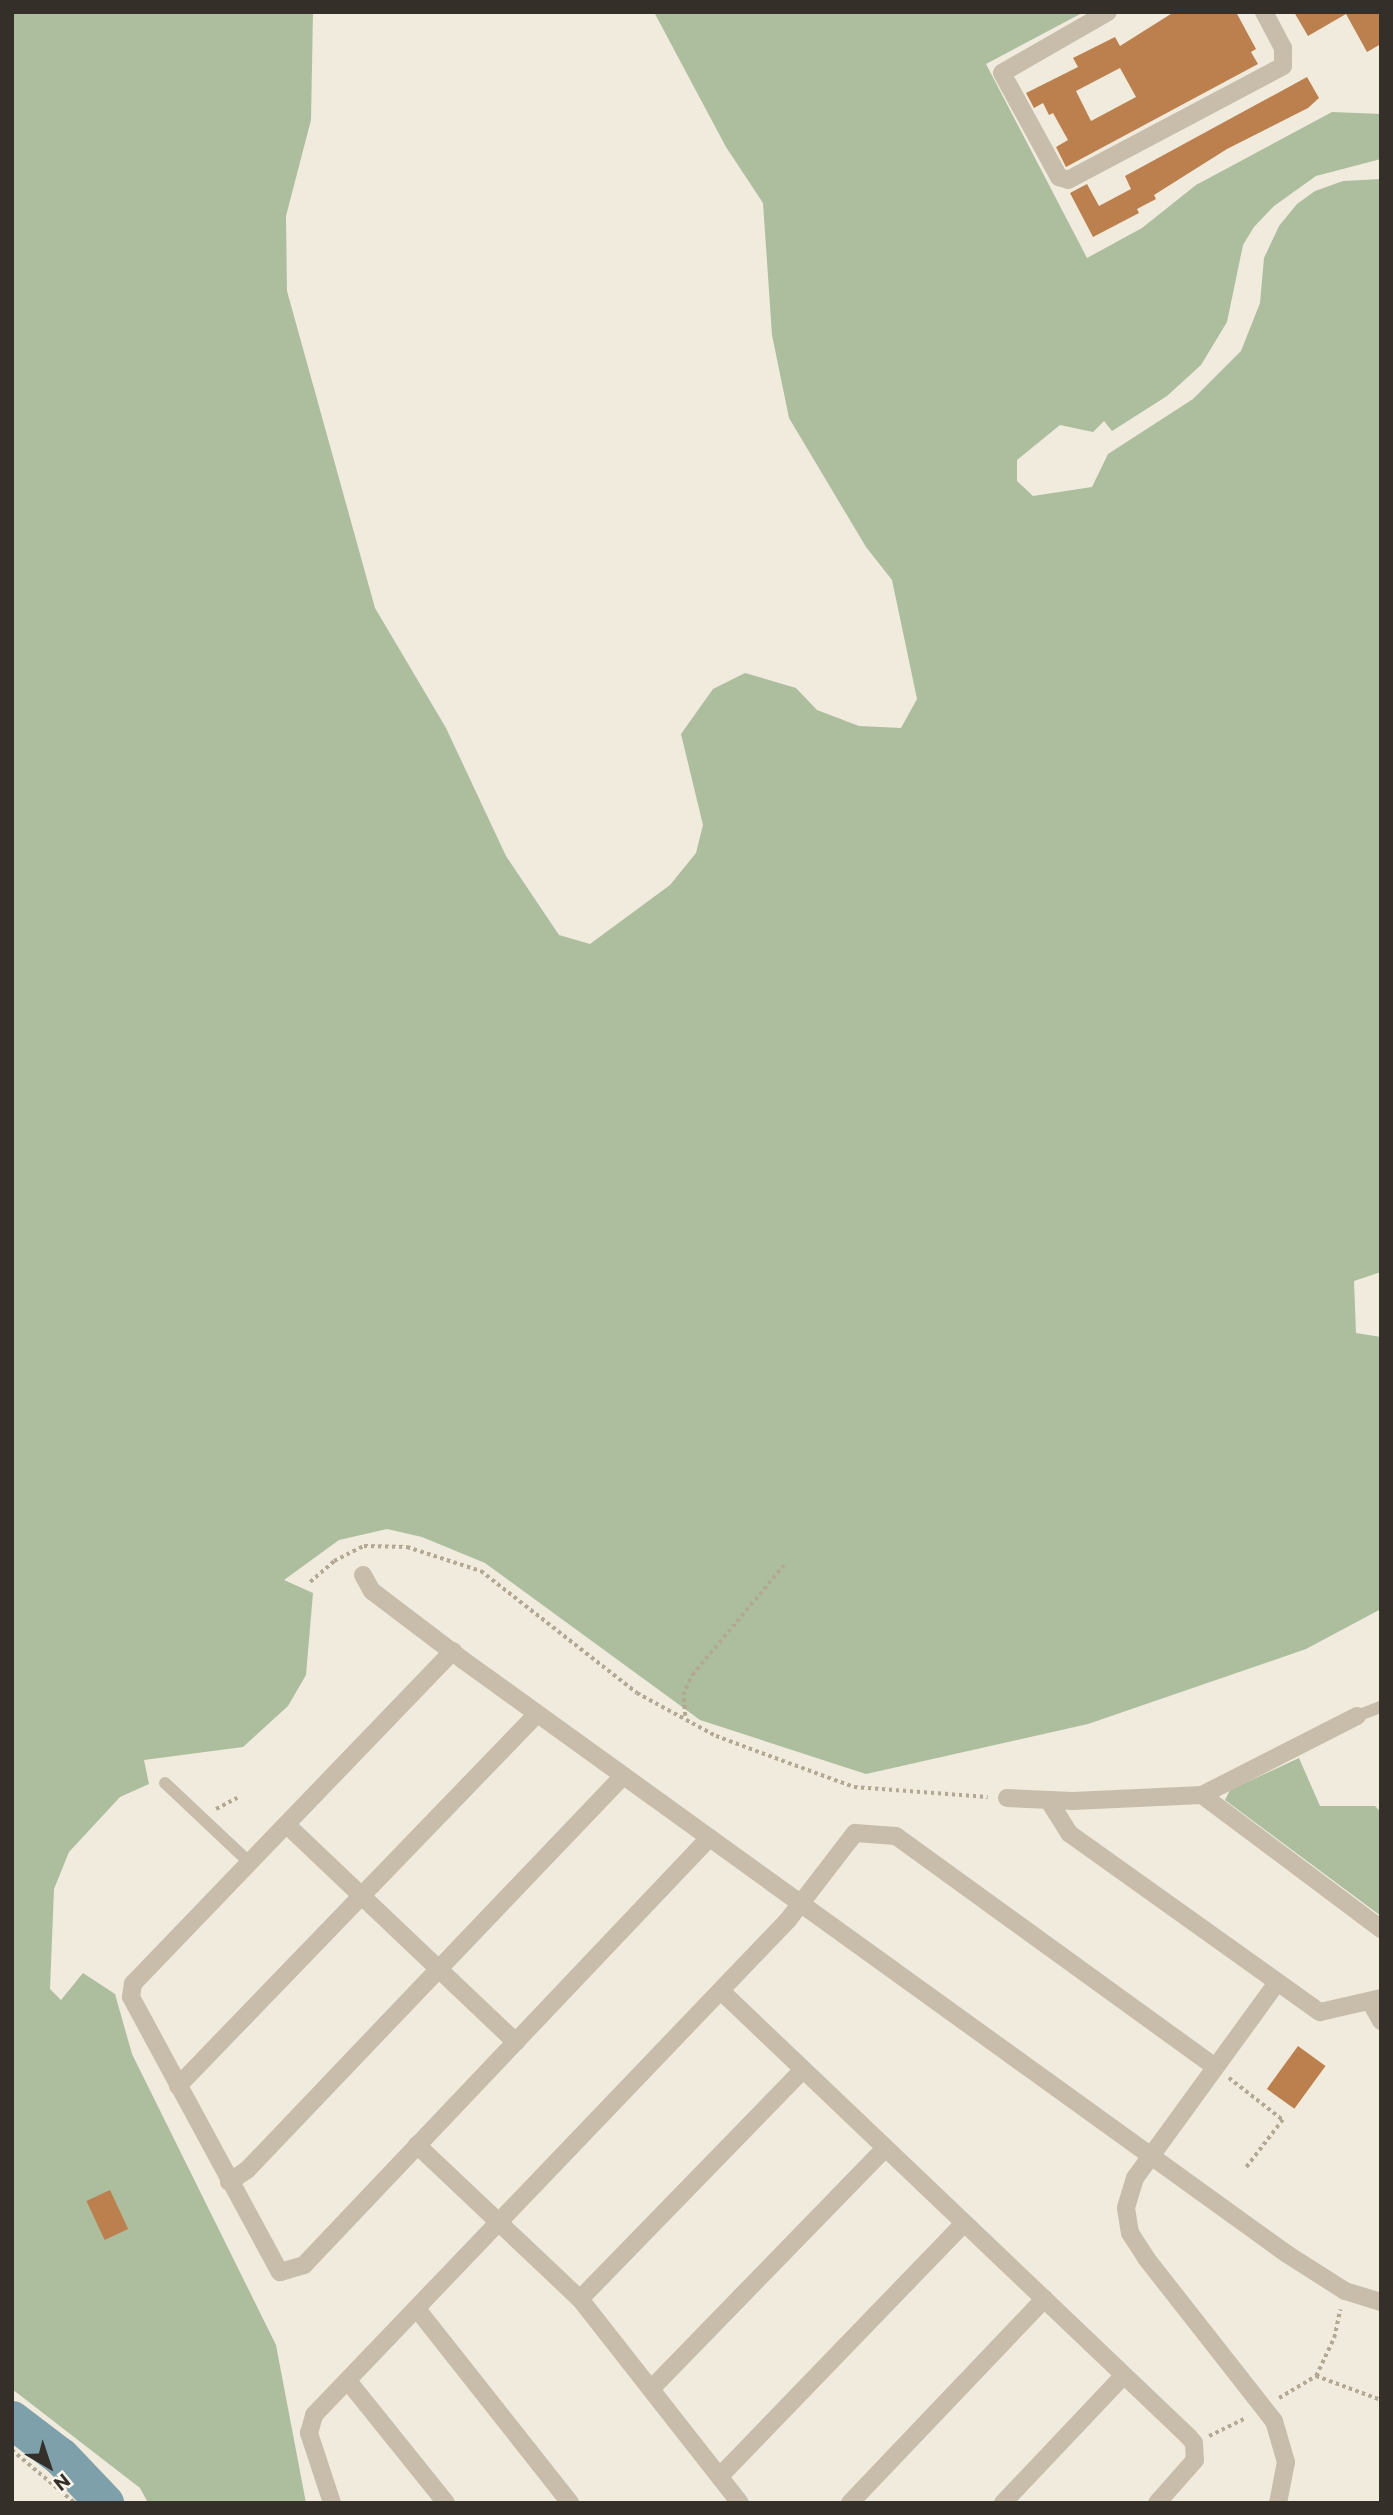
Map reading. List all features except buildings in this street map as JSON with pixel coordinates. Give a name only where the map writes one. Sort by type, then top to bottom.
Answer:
[{"type":"street","points":[[1108,12],[1002,73],[1059,177],[1068,180],[1283,66],[1283,48],[1264,12]]},
{"type":"street","points":[[362,1575],[372,1591],[537,1714],[1151,2155],[1336,2286],[1381,2302]]},
{"type":"street","points":[[453,1651],[288,1826],[133,1984],[131,1997],[280,2272],[293,2271],[304,2265],[709,1838]]},
{"type":"street","points":[[178,2086],[537,1714]]},
{"type":"street","points":[[1007,1798],[1049,1801],[1202,1796],[1357,1716]]},
{"type":"street","points":[[229,2182],[247,2170],[623,1776]]},
{"type":"street","points":[[1202,1796],[1381,1929]]},
{"type":"street","points":[[1049,1801],[1070,1834],[1276,1984],[1320,2012],[1375,2000],[1381,2021]]},
{"type":"street","points":[[288,1826],[516,2042]]},
{"type":"street","points":[[332,2503],[309,2433],[314,2415],[802,1904],[855,1833],[896,1836],[1221,2072]]},
{"type":"street","points":[[1276,1984],[1221,2072],[1151,2155],[1128,2197],[1130,2233],[1274,2421],[1286,2462],[1278,2503]]},
{"type":"street","points":[[721,1991],[1194,2443],[1195,2460],[1157,2503]]},
{"type":"street","points":[[580,2300],[802,2071]]},
{"type":"street","points":[[418,2145],[500,2220],[580,2300],[740,2503]]},
{"type":"street","points":[[651,2389],[885,2148]]},
{"type":"street","points":[[720,2476],[964,2223]]},
{"type":"street","points":[[850,2503],[1044,2299]]},
{"type":"street","points":[[417,2309],[570,2503]]},
{"type":"street","points":[[1003,2503],[1123,2376]]},
{"type":"street","points":[[348,2381],[446,2503]]},
{"type":"lane","points":[[1357,1716],[1381,1707]]},
{"type":"lane","points":[[165,1783],[251,1864]]},
{"type":"path","points":[[310,1582],[334,1561],[365,1546],[407,1547],[481,1571],[637,1693],[685,1716],[716,1736],[854,1787],[1007,1798]]},
{"type":"path","points":[[685,1716],[683,1695],[692,1675],[784,1565]]},
{"type":"path","points":[[203,1818],[237,1798]]},
{"type":"path","points":[[1221,2072],[1283,2120],[1246,2168]]},
{"type":"path","points":[[1274,2401],[1317,2376],[1340,2310]]},
{"type":"path","points":[[1317,2376],[1381,2400]]},
{"type":"path","points":[[1204,2439],[1240,2421]]},
{"type":"path","points":[[12,2451],[75,2503]]},
{"type":"green space","points":[[12,12],[313,12],[311,120],[286,216],[287,291],[375,608],[446,728],[506,856],[559,935],[590,944],[670,885],[696,853],[703,825],[681,734],[713,689],[745,673],[796,688],[817,710],[859,726],[901,728],[917,699],[892,580],[866,547],[789,418],[772,335],[763,203],[726,147],[654,12],[1084,12],[986,64],[1087,258],[1142,228],[1196,185],[1332,112],[1381,114],[1381,159],[1316,176],[1274,206],[1254,227],[1243,245],[1227,322],[1201,365],[1167,396],[1112,431],[1104,421],[1093,432],[1060,425],[1017,460],[1017,481],[1033,496],[1092,487],[1108,454],[1193,399],[1241,351],[1260,303],[1264,258],[1279,226],[1297,204],[1315,191],[1343,181],[1381,179],[1381,1272],[1354,1281],[1356,1333],[1381,1337],[1381,1609],[1306,1649],[1088,1724],[866,1774],[700,1720],[485,1563],[422,1537],[387,1529],[339,1540],[284,1580],[313,1593],[306,1675],[288,1706],[243,1747],[144,1760],[149,1784],[120,1797],[69,1852],[54,1889],[50,1989],[61,2000],[83,1973],[115,1994],[132,2054],[276,2345],[306,2503],[148,2503],[140,2488],[12,2389]]},
{"type":"green space","points":[[1299,1758],[1320,1806],[1375,1806],[1381,1812],[1381,1916],[1225,1800],[1230,1790]]},
{"type":"waterway","points":[[12,2420],[61,2457],[105,2503]]}]
